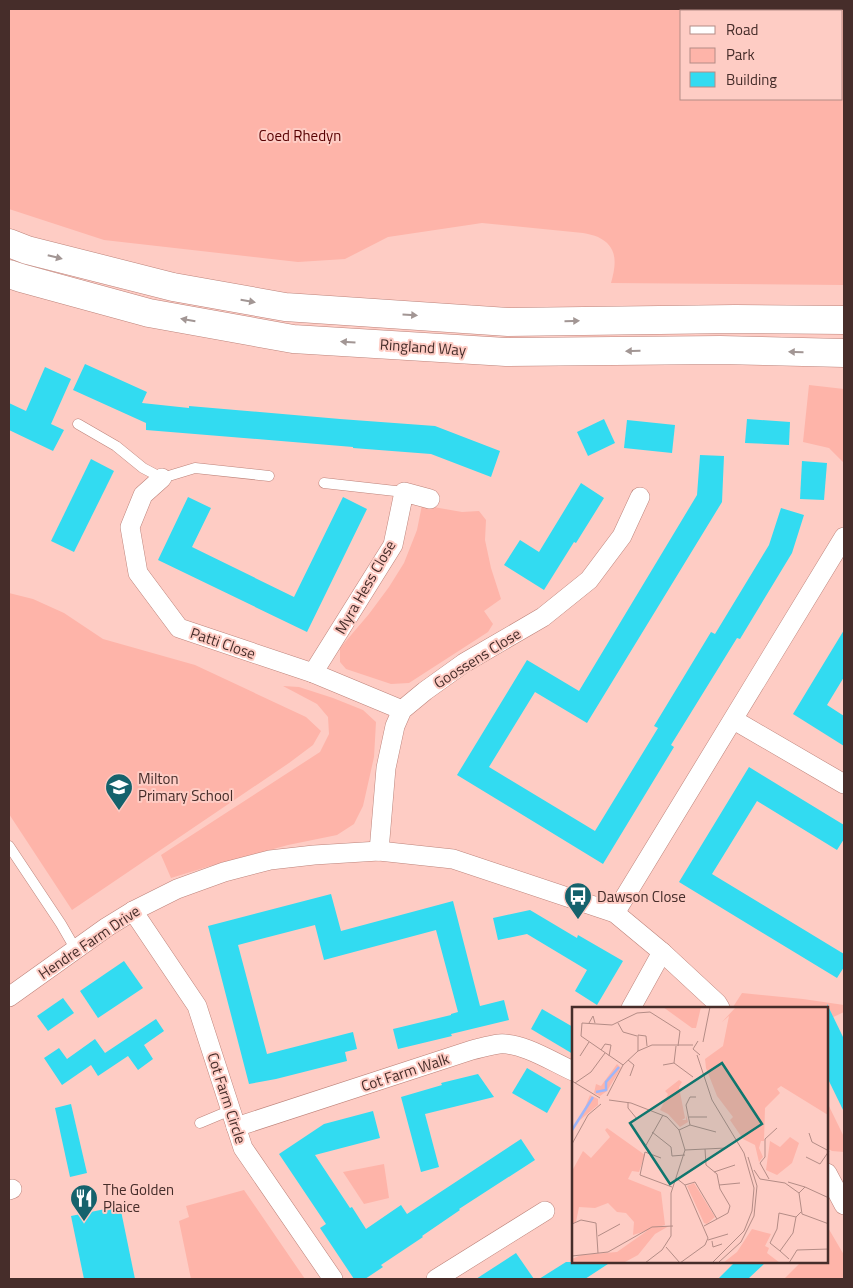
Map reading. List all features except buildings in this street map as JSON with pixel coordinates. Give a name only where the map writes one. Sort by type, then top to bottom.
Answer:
[{"type":"main road","name":"Ringland Way","points":[[9,244],[173,287],[286,307],[508,322],[735,319],[844,320]]},
{"type":"main road","name":"Ringland Way","points":[[9,274],[149,313],[293,339],[506,352],[720,350],[844,353]]},
{"type":"street","name":"Patti Close","points":[[162,478],[143,495],[130,527],[138,573],[179,628],[313,673],[402,710]]},
{"type":"street","name":"Myra Hess Close","points":[[313,673],[393,545],[404,492]]},
{"type":"street","points":[[404,492],[430,499]]},
{"type":"street","name":"Goossens Close","points":[[402,710],[464,663],[543,617],[589,580],[622,536],[640,497]]},
{"type":"street","points":[[615,913],[844,537]]},
{"type":"street","points":[[379,851],[386,768],[395,726],[402,710]]},
{"type":"street","points":[[734,720],[844,784]]},
{"type":"street","name":"Hendre Farm Drive","points":[[9,997],[133,911],[177,889],[216,875],[270,860],[379,851],[453,860],[615,913],[662,952],[719,1007]]},
{"type":"street","name":"Cot Farm Circle","points":[[133,911],[197,1006],[244,1148],[332,1279]]},
{"type":"street","points":[[632,1007],[662,952]]},
{"type":"street","name":"Cot Farm Walk","points":[[234,1118],[498,1044],[520,1047],[572,1071]]},
{"type":"street","points":[[835,1178],[844,1205]]},
{"type":"street","points":[[436,1279],[545,1211]]},
{"type":"lane","points":[[78,424],[116,446],[143,468],[162,478],[195,468],[269,476]]},
{"type":"lane","points":[[324,483],[404,492]]},
{"type":"lane","points":[[9,846],[76,950]]},
{"type":"lane","points":[[200,1123],[234,1118]]},
{"type":"green space","name":"Coed Rhedyn","points":[[9,9],[844,9],[844,285],[611,283],[615,263],[613,251],[605,241],[598,237],[583,233],[482,223],[388,237],[345,259],[298,262],[104,240],[9,209]]},
{"type":"green space","points":[[809,385],[844,389],[844,463],[829,448],[803,442]]},
{"type":"green space","points":[[422,505],[462,512],[479,511],[486,520],[485,540],[491,568],[501,599],[484,611],[493,624],[488,632],[409,683],[391,684],[346,669],[340,662],[340,648],[369,614],[404,563],[417,530]]},
{"type":"green space","name":"Milton Primary School","points":[[9,593],[33,599],[64,613],[103,639],[195,665],[306,717],[321,731],[313,745],[289,763],[72,910],[9,814]]},
{"type":"green space","points":[[283,686],[299,687],[333,698],[363,710],[376,722],[374,757],[363,806],[354,824],[337,835],[288,845],[171,878],[161,855],[320,752],[329,734],[328,717],[317,704]]},
{"type":"green space","points":[[742,993],[844,1005],[844,1012],[828,1020],[828,1007],[733,1007]]},
{"type":"green space","points":[[828,1104],[844,1137],[844,1152],[832,1151],[828,1149]]},
{"type":"green space","points":[[384,1164],[389,1198],[364,1204],[343,1172]]},
{"type":"green space","points":[[244,1190],[305,1279],[191,1279],[179,1221],[189,1217],[186,1206]]},
{"type":"green space","points":[[828,1228],[844,1255],[844,1279],[784,1279],[799,1264],[828,1263]]},
{"type":"place","name":"Milton Primary School","points":[[119,811]]},
{"type":"place","name":"Dawson Close","points":[[578,920]]},
{"type":"place","name":"The Golden Plaice","points":[[84,1222]]}]
